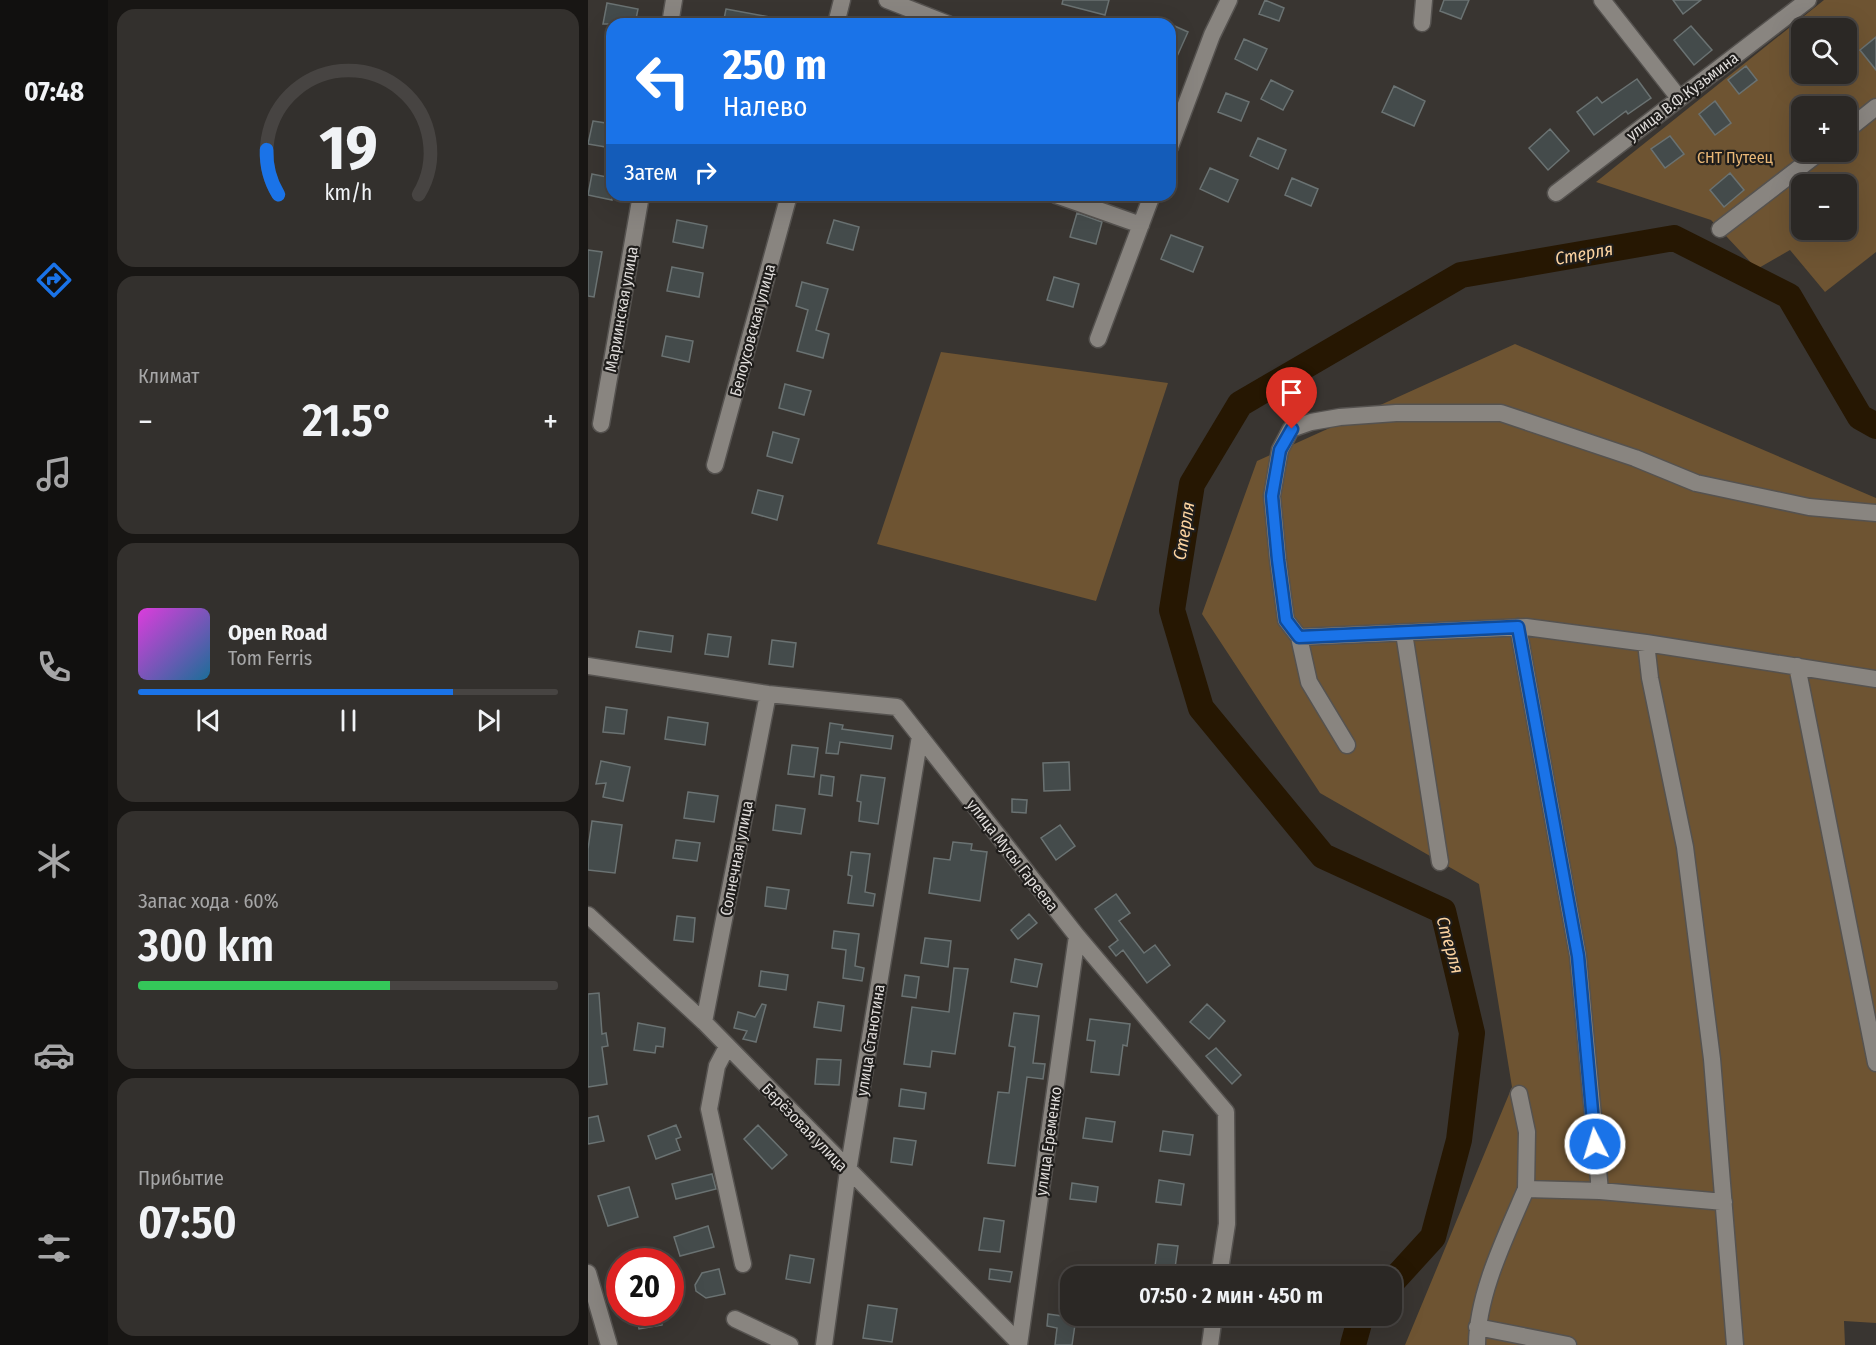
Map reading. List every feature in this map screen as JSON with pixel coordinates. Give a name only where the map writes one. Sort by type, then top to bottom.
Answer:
[{"type":"street","points":[[671,18],[674,0]]},
{"type":"street","points":[[838,18],[843,0]]},
{"type":"street","points":[[887,0],[933,18]]},
{"type":"street","points":[[1176,131],[1212,35],[1229,0]]},
{"type":"street","points":[[1422,22],[1424,0]]},
{"type":"street","points":[[1602,0],[1679,98]]},
{"type":"street","name":"улица В.Ф.Кузьмина","points":[[1556,193],[1808,0]]},
{"type":"street","points":[[1857,122],[1876,107]]},
{"type":"street","points":[[1720,229],[1807,162]]},
{"type":"street","name":"Мариинская улица","points":[[602,424],[640,201]]},
{"type":"street","name":"Белоусовская улица","points":[[715,465],[787,201]]},
{"type":"street","points":[[1073,201],[1141,225]]},
{"type":"street","points":[[1098,339],[1150,201]]},
{"type":"street","points":[[1347,746],[1309,682],[1299,637],[1286,620],[1272,496],[1280,450],[1292,429],[1311,422],[1396,413],[1501,413],[1635,458],[1696,483],[1809,507],[1876,513]]},
{"type":"street","points":[[1299,637],[1518,627],[1646,643],[1876,679]]},
{"type":"street","points":[[1518,627],[1578,956],[1600,1191]]},
{"type":"street","points":[[1404,633],[1440,862]]},
{"type":"street","points":[[1646,643],[1650,678],[1685,847],[1712,1059],[1735,1345]]},
{"type":"street","name":"улица Мусы Гареева","points":[[588,666],[768,694],[897,707],[1077,936],[1226,1112],[1227,1224],[1221,1266]]},
{"type":"street","points":[[1797,666],[1876,1063]]},
{"type":"street","name":"Солнечная улица","points":[[704,1022],[768,694]]},
{"type":"street","name":"улица Станотина","points":[[824,1345],[848,1171],[920,736]]},
{"type":"street","name":"Берёзовая улица","points":[[588,915],[704,1022],[1019,1344]]},
{"type":"street","name":"улица Еременко","points":[[1019,1344],[1077,936]]},
{"type":"street","points":[[727,1047],[717,1066],[709,1109],[743,1264]]},
{"type":"street","points":[[1477,1345],[1477,1327],[1495,1263],[1526,1189],[1527,1132],[1519,1094]]},
{"type":"street","points":[[1526,1189],[1600,1191],[1724,1202]]},
{"type":"street","points":[[588,1273],[609,1345]]},
{"type":"street","points":[[735,1318],[790,1345]]},
{"type":"street","points":[[1210,1345],[1213,1326]]},
{"type":"street","points":[[1477,1327],[1568,1345]]},
{"type":"green space","name":"СНТ Путеец","points":[[1824,0],[1876,0],[1876,252],[1825,292],[1790,250],[1757,269],[1711,220],[1596,182],[1791,26],[1791,84],[1857,84],[1857,18],[1801,18]]},
{"type":"green space","points":[[1515,344],[1876,498],[1876,1323],[1844,1321],[1845,1345],[1405,1345],[1512,1087],[1479,884],[1320,793],[1202,614],[1257,461]]},
{"type":"green space","points":[[941,352],[1168,383],[1096,601],[877,544]]},
{"type":"building","points":[[1063,0],[1109,0],[1105,15],[1062,4]]},
{"type":"building","points":[[1265,0],[1284,8],[1279,21],[1259,14]]},
{"type":"building","points":[[1444,0],[1469,0],[1461,19],[1440,11]]},
{"type":"building","points":[[1673,0],[1701,0],[1683,14]]},
{"type":"building","points":[[607,3],[638,9],[636,18],[606,18],[606,24],[603,24]]},
{"type":"building","points":[[726,9],[775,18],[724,18]]},
{"type":"building","points":[[1691,26],[1712,50],[1694,65],[1674,40]]},
{"type":"building","points":[[1176,27],[1188,32],[1176,59]]},
{"type":"building","points":[[1876,37],[1876,70],[1860,50]]},
{"type":"building","points":[[1244,39],[1267,49],[1257,70],[1235,59]]},
{"type":"building","points":[[1746,66],[1757,80],[1739,94],[1728,80]]},
{"type":"building","points":[[1637,79],[1651,98],[1628,114],[1626,111],[1594,135],[1577,112],[1597,97],[1602,103]]},
{"type":"building","points":[[1271,80],[1293,91],[1283,110],[1261,99]]},
{"type":"building","points":[[1394,86],[1425,101],[1414,126],[1382,112]]},
{"type":"building","points":[[1226,93],[1249,102],[1241,121],[1218,112]]},
{"type":"building","points":[[1715,101],[1731,123],[1715,135],[1699,114]]},
{"type":"building","points":[[593,121],[606,123],[606,147],[588,144]]},
{"type":"building","points":[[1550,129],[1569,151],[1548,170],[1529,148]]},
{"type":"building","points":[[1670,136],[1684,154],[1665,168],[1651,149]]},
{"type":"building","points":[[1258,138],[1286,150],[1278,169],[1250,156]]},
{"type":"building","points":[[1210,168],[1238,180],[1228,202],[1200,189]]},
{"type":"building","points":[[1730,173],[1744,190],[1724,207],[1710,190]]},
{"type":"building","points":[[592,174],[606,177],[606,199],[588,195]]},
{"type":"building","points":[[1292,178],[1318,189],[1311,206],[1285,195]]},
{"type":"building","points":[[1077,213],[1102,222],[1096,244],[1070,237]]},
{"type":"building","points":[[677,220],[707,226],[703,248],[673,242]]},
{"type":"building","points":[[834,220],[859,227],[853,250],[827,243]]},
{"type":"building","points":[[1171,235],[1203,247],[1193,272],[1161,259]]},
{"type":"building","points":[[588,250],[602,252],[594,297],[588,296]]},
{"type":"building","points":[[672,267],[703,273],[699,297],[667,291]]},
{"type":"building","points":[[1054,277],[1079,284],[1073,307],[1047,300]]},
{"type":"building","points":[[802,282],[828,289],[816,330],[829,334],[823,358],[797,351],[808,310],[796,306]]},
{"type":"building","points":[[666,336],[693,341],[689,362],[662,356]]},
{"type":"building","points":[[785,384],[811,391],[804,415],[779,408]]},
{"type":"building","points":[[773,432],[799,439],[792,463],[767,456]]},
{"type":"building","points":[[758,490],[783,496],[777,520],[752,513]]},
{"type":"building","points":[[639,631],[673,636],[671,652],[636,647]]},
{"type":"building","points":[[708,634],[731,637],[728,657],[705,654]]},
{"type":"building","points":[[772,640],[796,643],[793,667],[769,664]]},
{"type":"building","points":[[606,707],[627,710],[624,734],[603,732]]},
{"type":"building","points":[[668,717],[708,723],[705,745],[665,739]]},
{"type":"building","points":[[830,723],[843,725],[842,729],[893,736],[891,749],[840,742],[838,754],[826,753]]},
{"type":"building","points":[[792,745],[818,748],[814,777],[788,774]]},
{"type":"building","points":[[601,761],[630,767],[623,801],[603,797],[606,783],[596,784]]},
{"type":"building","points":[[1069,762],[1070,790],[1044,791],[1043,763]]},
{"type":"building","points":[[821,775],[834,777],[832,796],[819,794]]},
{"type":"building","points":[[861,775],[885,778],[878,824],[859,821],[861,802],[857,801]]},
{"type":"building","points":[[688,792],[718,796],[714,822],[684,818]]},
{"type":"building","points":[[1012,799],[1027,800],[1026,813],[1012,812]]},
{"type":"building","points":[[776,805],[805,809],[801,834],[773,830]]},
{"type":"building","points":[[592,821],[622,825],[615,873],[588,870]]},
{"type":"building","points":[[1060,825],[1075,846],[1056,860],[1041,838]]},
{"type":"building","points":[[676,840],[700,843],[697,861],[673,858]]},
{"type":"building","points":[[953,842],[972,844],[971,850],[987,852],[980,901],[929,893],[934,858],[950,860]]},
{"type":"building","points":[[851,852],[870,854],[865,892],[875,894],[873,906],[848,903],[852,876],[848,875]]},
{"type":"building","points":[[767,887],[789,890],[786,909],[765,906]]},
{"type":"building","points":[[1116,894],[1130,913],[1119,921],[1144,953],[1155,945],[1170,965],[1147,983],[1123,950],[1116,956],[1109,947],[1118,940],[1095,909]]},
{"type":"building","points":[[1029,914],[1037,923],[1018,939],[1011,930]]},
{"type":"building","points":[[677,916],[695,918],[693,942],[674,940]]},
{"type":"building","points":[[834,931],[859,934],[855,966],[864,968],[862,981],[843,978],[846,950],[832,948]]},
{"type":"building","points":[[925,938],[951,941],[948,967],[921,963]]},
{"type":"building","points":[[1015,959],[1042,964],[1037,987],[1011,982]]},
{"type":"building","points":[[954,968],[968,969],[955,1054],[932,1051],[930,1067],[904,1064],[912,1007],[949,1012]]},
{"type":"building","points":[[761,971],[788,975],[786,990],[759,986]]},
{"type":"building","points":[[905,975],[919,977],[916,998],[902,996]]},
{"type":"building","points":[[599,993],[602,1034],[606,1033],[608,1046],[602,1047],[607,1084],[588,1087],[588,994]]},
{"type":"building","points":[[818,1002],[844,1006],[841,1031],[814,1027]]},
{"type":"building","points":[[762,1004],[766,1005],[756,1042],[743,1039],[747,1031],[734,1028],[738,1012],[755,1017]]},
{"type":"building","points":[[1207,1004],[1225,1021],[1209,1039],[1190,1022]]},
{"type":"building","points":[[1014,1013],[1039,1016],[1033,1063],[1045,1064],[1043,1079],[1027,1077],[1015,1166],[988,1163],[998,1092],[1009,1093],[1015,1047],[1009,1046]]},
{"type":"building","points":[[1090,1019],[1130,1024],[1127,1046],[1123,1045],[1119,1075],[1091,1072],[1095,1041],[1087,1040]]},
{"type":"building","points":[[638,1023],[665,1028],[663,1047],[656,1046],[655,1053],[634,1050]]},
{"type":"building","points":[[1216,1048],[1241,1075],[1232,1084],[1206,1056]]},
{"type":"building","points":[[817,1059],[841,1060],[839,1085],[815,1084]]},
{"type":"building","points":[[901,1089],[926,1093],[924,1109],[899,1106]]},
{"type":"building","points":[[598,1116],[604,1141],[588,1144],[588,1118]]},
{"type":"building","points":[[1086,1118],[1115,1122],[1112,1142],[1083,1138]]},
{"type":"building","points":[[676,1125],[681,1137],[676,1139],[680,1150],[656,1159],[648,1136]]},
{"type":"building","points":[[758,1125],[787,1155],[772,1169],[744,1139]]},
{"type":"building","points":[[1163,1131],[1193,1135],[1190,1155],[1160,1151]]},
{"type":"building","points":[[894,1138],[916,1141],[912,1165],[891,1162]]},
{"type":"building","points":[[712,1174],[716,1189],[676,1199],[672,1184]]},
{"type":"building","points":[[1159,1180],[1184,1184],[1181,1205],[1156,1202]]},
{"type":"building","points":[[1072,1183],[1098,1187],[1096,1202],[1070,1199]]},
{"type":"building","points":[[629,1187],[638,1217],[608,1226],[598,1196]]},
{"type":"building","points":[[984,1218],[1004,1221],[1000,1252],[979,1250]]},
{"type":"building","points":[[708,1226],[714,1247],[684,1255],[684,1248],[677,1248],[674,1237]]},
{"type":"building","points":[[1158,1244],[1178,1246],[1175,1266],[1155,1266]]},
{"type":"building","points":[[790,1255],[814,1259],[810,1283],[786,1279]]},
{"type":"building","points":[[719,1269],[725,1294],[706,1298],[696,1291],[695,1285],[702,1273]]},
{"type":"building","points":[[990,1269],[1012,1272],[1010,1282],[989,1279]]},
{"type":"building","points":[[868,1305],[897,1309],[892,1342],[863,1338]]},
{"type":"building","points":[[1048,1314],[1060,1316],[1060,1326],[1075,1326],[1072,1345],[1055,1345],[1057,1328],[1047,1326]]},
{"type":"building","points":[[638,1326],[656,1326],[639,1329]]},
{"type":"waterway","name":"Стерля","points":[[1402,1271],[1433,1237],[1459,1140],[1472,1033],[1443,911],[1323,856],[1201,708],[1172,610],[1192,484],[1240,404],[1461,275],[1674,238],[1789,296],[1860,417],[1876,426]]},
{"type":"waterway","name":"Стерля","points":[[1353,1345],[1358,1326]]},
{"type":"route","points":[[1292,429],[1280,450],[1272,496],[1286,620],[1299,637],[1518,627],[1578,956],[1595,1144]]}]
